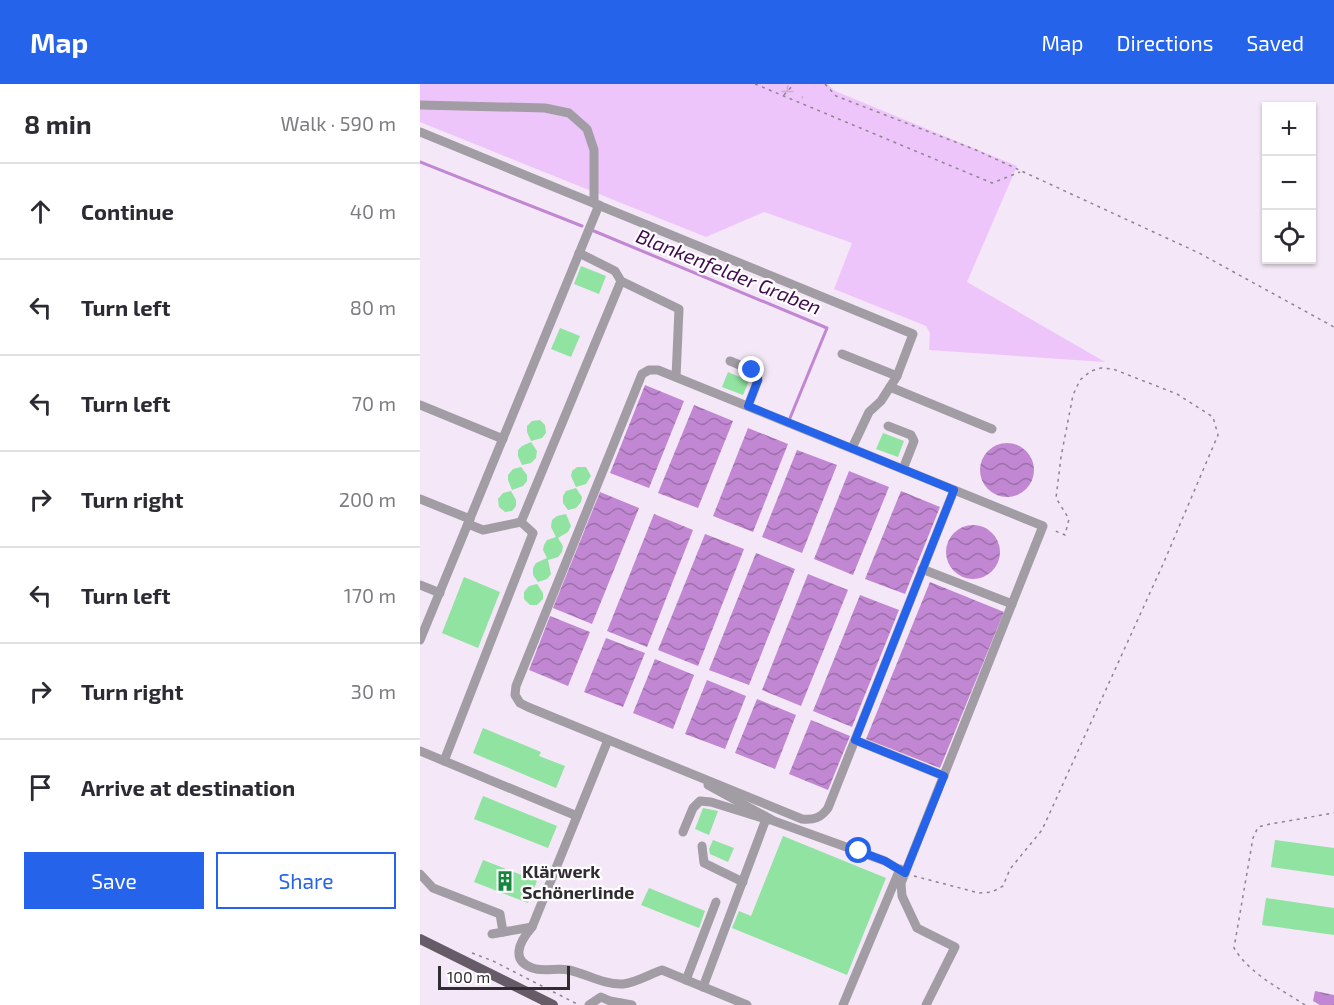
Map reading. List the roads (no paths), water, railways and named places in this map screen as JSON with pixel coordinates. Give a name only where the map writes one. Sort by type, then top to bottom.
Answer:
[{"type":"main road","points":[[420,939],[553,1005]]},
{"type":"lane","points":[[420,105],[545,108],[569,113],[587,129],[594,150],[597,204],[440,593],[423,624],[420,640]]},
{"type":"lane","points":[[420,132],[913,334],[897,376],[881,401],[868,412],[852,448]]},
{"type":"lane","points":[[579,253],[615,272],[621,280],[679,309],[676,377]]},
{"type":"lane","points":[[521,522],[621,280]]},
{"type":"lane","points":[[842,354],[897,376]]},
{"type":"lane","points":[[730,361],[757,374],[758,380],[748,406]]},
{"type":"lane","points":[[843,1005],[857,966],[944,776],[1043,526],[676,377],[658,370],[649,370],[642,374],[516,686],[515,695],[520,703],[528,707],[802,819],[813,820],[823,816],[954,490]]},
{"type":"lane","points":[[890,387],[992,429]]},
{"type":"lane","points":[[420,405],[503,439]]},
{"type":"lane","points":[[888,426],[911,435],[914,441],[903,470]]},
{"type":"lane","points":[[420,499],[469,521],[483,530],[521,522]]},
{"type":"lane","points":[[444,761],[533,533],[521,522]]},
{"type":"lane","points":[[922,569],[1012,604]]},
{"type":"lane","points":[[420,585],[440,593]]},
{"type":"lane","points":[[608,740],[532,927],[519,944],[518,952],[523,962],[536,969],[571,971],[601,981],[624,984],[662,970],[745,1005]]},
{"type":"lane","points":[[855,740],[944,776]]},
{"type":"lane","points":[[420,751],[577,816]]},
{"type":"lane","points":[[700,778],[713,789],[760,812],[770,820]]},
{"type":"lane","points":[[683,832],[693,808],[700,801],[711,802],[859,851],[902,871]]},
{"type":"lane","points":[[703,987],[743,882],[770,820]]},
{"type":"lane","points":[[702,846],[704,863],[743,882]]},
{"type":"lane","points":[[902,871],[902,896],[917,928],[955,947],[926,1005]]},
{"type":"lane","points":[[420,874],[433,888],[500,914],[503,932]]},
{"type":"lane","points":[[686,980],[716,903]]},
{"type":"lane","points":[[492,934],[532,927]]},
{"type":"lane","points":[[589,1005],[601,997],[613,1003],[632,1005]]},
{"type":"water","points":[[645,385],[684,401],[649,488],[610,473]]},
{"type":"water","points":[[694,405],[733,421],[698,508],[658,493]]},
{"type":"water","points":[[748,428],[788,444],[753,532],[713,516]]},
{"type":"water","points":[[1002,443],[1012,443],[1022,447],[1030,455],[1034,470],[1030,485],[1022,493],[1012,497],[1002,497],[992,493],[984,485],[980,475],[980,465],[984,455],[992,447]]},
{"type":"water","points":[[797,450],[837,465],[802,553],[762,537]]},
{"type":"water","points":[[849,471],[889,487],[853,575],[814,559]]},
{"type":"water","points":[[901,491],[940,507],[905,594],[865,579]]},
{"type":"water","points":[[600,492],[639,508],[592,624],[553,608]]},
{"type":"water","points":[[654,514],[693,530],[647,647],[607,631]]},
{"type":"water","points":[[968,525],[978,525],[988,529],[996,537],[1000,552],[996,567],[988,575],[978,579],[968,579],[958,575],[950,567],[946,557],[946,547],[950,537],[958,529]]},
{"type":"water","points":[[705,534],[744,549],[698,666],[658,650]]},
{"type":"water","points":[[756,553],[795,569],[749,685],[709,670]]},
{"type":"water","points":[[808,574],[848,590],[801,706],[762,690]]},
{"type":"water","points":[[930,582],[1004,612],[940,768],[866,739]]},
{"type":"water","points":[[860,595],[899,610],[852,727],[813,711]]},
{"type":"water","points":[[550,616],[590,632],[568,686],[529,670]]},
{"type":"water","points":[[606,638],[645,653],[623,707],[584,692]]},
{"type":"water","points":[[655,659],[694,675],[673,729],[633,713]]},
{"type":"water","points":[[707,680],[746,696],[725,749],[685,734]]},
{"type":"water","points":[[757,699],[796,715],[775,769],[735,753]]},
{"type":"water","points":[[811,720],[850,736],[828,790],[789,774]]},
{"type":"water","points":[[1315,991],[1334,995],[1334,1005],[1320,1005],[1313,1001]]},
{"type":"waterway","name":"Blankenfelder Graben","points":[[420,162],[582,226]]},
{"type":"waterway","name":"Blankenfelder Graben","points":[[594,231],[827,328],[790,418]]},
{"type":"place","name":"Klärwerk Schönerlinde","points":[[505,881]]}]
